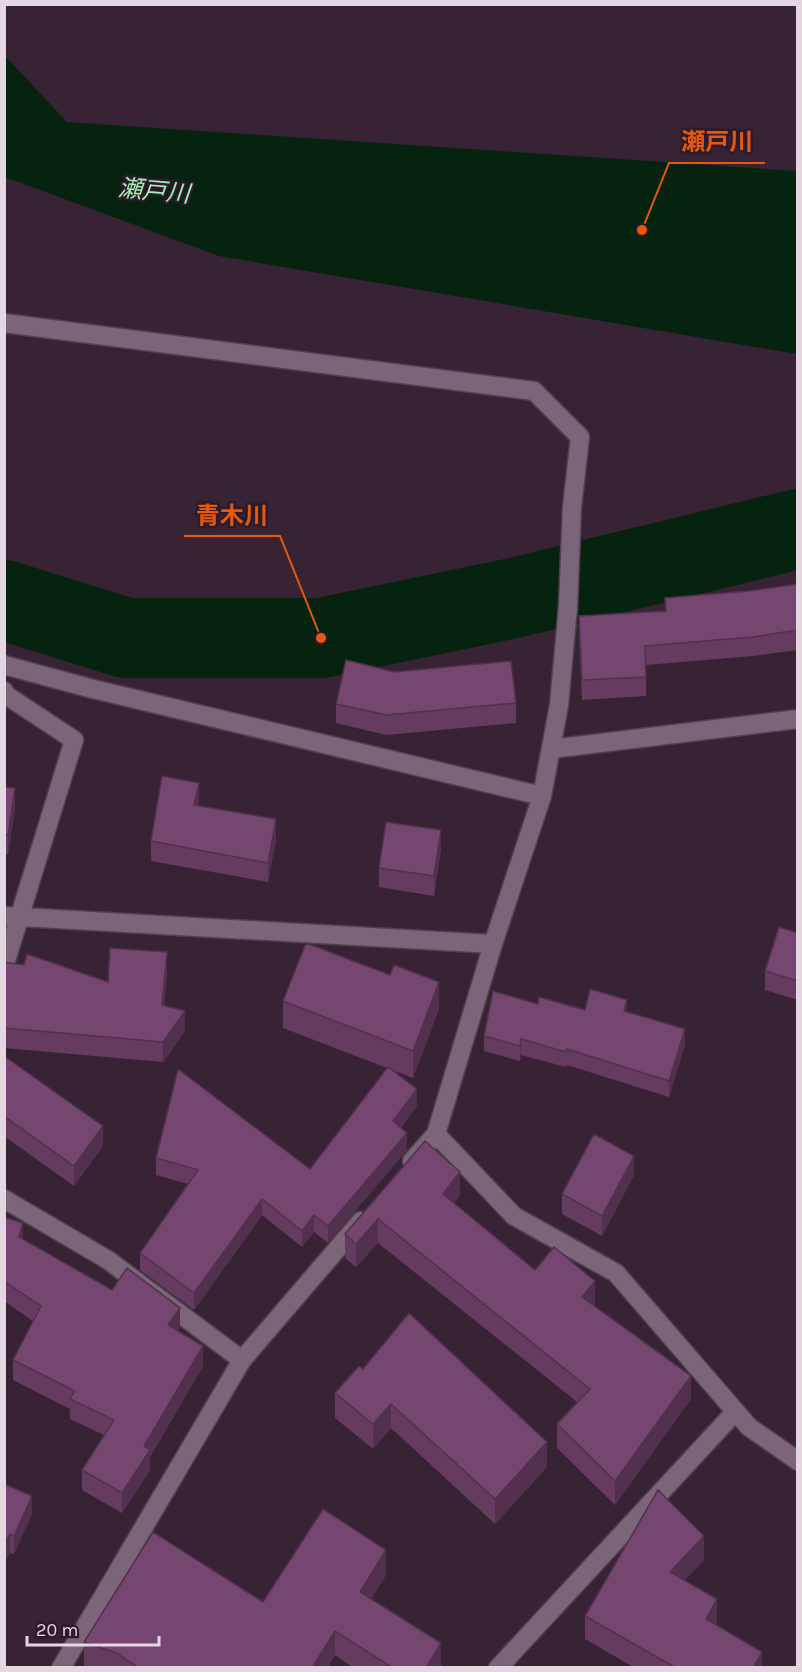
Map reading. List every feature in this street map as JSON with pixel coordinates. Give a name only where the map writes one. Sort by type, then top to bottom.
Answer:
[{"type":"street","points":[[4,323],[534,391],[580,437],[572,507],[568,607],[559,705],[542,796],[493,944],[436,1134],[405,1170]]},
{"type":"street","points":[[4,665],[93,689],[542,796]]},
{"type":"street","points":[[4,691],[74,740],[12,917],[4,967]]},
{"type":"street","points":[[551,749],[798,719]]},
{"type":"street","points":[[12,917],[493,944]]},
{"type":"street","points":[[436,1134],[514,1216],[616,1273],[749,1427],[798,1461]]},
{"type":"street","points":[[4,1199],[108,1260],[242,1360]]},
{"type":"street","points":[[61,1668],[242,1360],[374,1206]]},
{"type":"street","points":[[498,1668],[735,1412]]},
{"type":"water","points":[[5,56],[67,122],[797,171],[797,354],[219,256],[5,177]]},
{"type":"building","points":[[798,584],[798,630],[753,637],[645,646],[646,677],[582,680],[579,616],[666,611],[665,598],[749,591]]},
{"type":"building","points":[[346,660],[394,672],[511,661],[516,703],[386,715],[336,704]]},
{"type":"building","points":[[162,776],[199,783],[194,805],[276,819],[268,863],[151,841]]},
{"type":"building","points":[[4,787],[15,788],[8,835],[4,834]]},
{"type":"building","points":[[386,822],[441,830],[434,876],[379,868]]},
{"type":"building","points":[[779,927],[798,933],[798,981],[765,971]]},
{"type":"building","points":[[306,943],[390,975],[394,965],[439,982],[413,1051],[283,1001]]},
{"type":"building","points":[[110,948],[167,952],[162,1005],[185,1011],[163,1042],[4,1028],[4,962],[24,965],[27,954],[108,982]]},
{"type":"building","points":[[590,989],[627,1000],[624,1011],[685,1029],[669,1081],[567,1049],[566,1052],[521,1039],[520,1046],[484,1036],[493,991],[538,1004],[539,997],[585,1010]]},
{"type":"building","points":[[4,1056],[103,1126],[74,1166],[4,1116]]},
{"type":"building","points":[[388,1067],[417,1089],[393,1121],[407,1133],[328,1226],[314,1215],[302,1231],[262,1199],[194,1293],[140,1253],[198,1170],[156,1158],[178,1069],[310,1169]]},
{"type":"building","points":[[594,1134],[634,1156],[602,1216],[562,1194]]},
{"type":"building","points":[[425,1141],[460,1172],[443,1194],[535,1270],[554,1247],[595,1281],[582,1297],[691,1376],[615,1481],[557,1424],[590,1389],[378,1219],[356,1244],[345,1234]]},
{"type":"building","points":[[4,1217],[23,1223],[19,1237],[112,1290],[127,1268],[180,1308],[168,1325],[203,1346],[144,1446],[150,1450],[122,1493],[82,1470],[114,1420],[70,1399],[75,1391],[13,1360],[41,1306],[4,1281]]},
{"type":"building","points":[[409,1313],[547,1442],[495,1499],[391,1404],[373,1424],[335,1393],[359,1366],[363,1369]]},
{"type":"building","points":[[4,1484],[32,1496],[14,1536],[10,1534],[4,1544]]},
{"type":"building","points":[[658,1490],[704,1536],[670,1572],[717,1599],[706,1619],[762,1652],[753,1668],[676,1668],[585,1616]]},
{"type":"building","points":[[323,1509],[386,1550],[360,1592],[441,1643],[426,1668],[393,1668],[335,1631],[312,1668],[139,1668],[116,1653],[84,1642],[153,1532],[263,1602]]},
{"type":"waterway","points":[[4,600],[126,638],[321,638],[514,598],[798,529]]},
{"type":"place","name":"瀬戸川","points":[[642,230]]},
{"type":"place","name":"青木川","points":[[321,638]]}]
